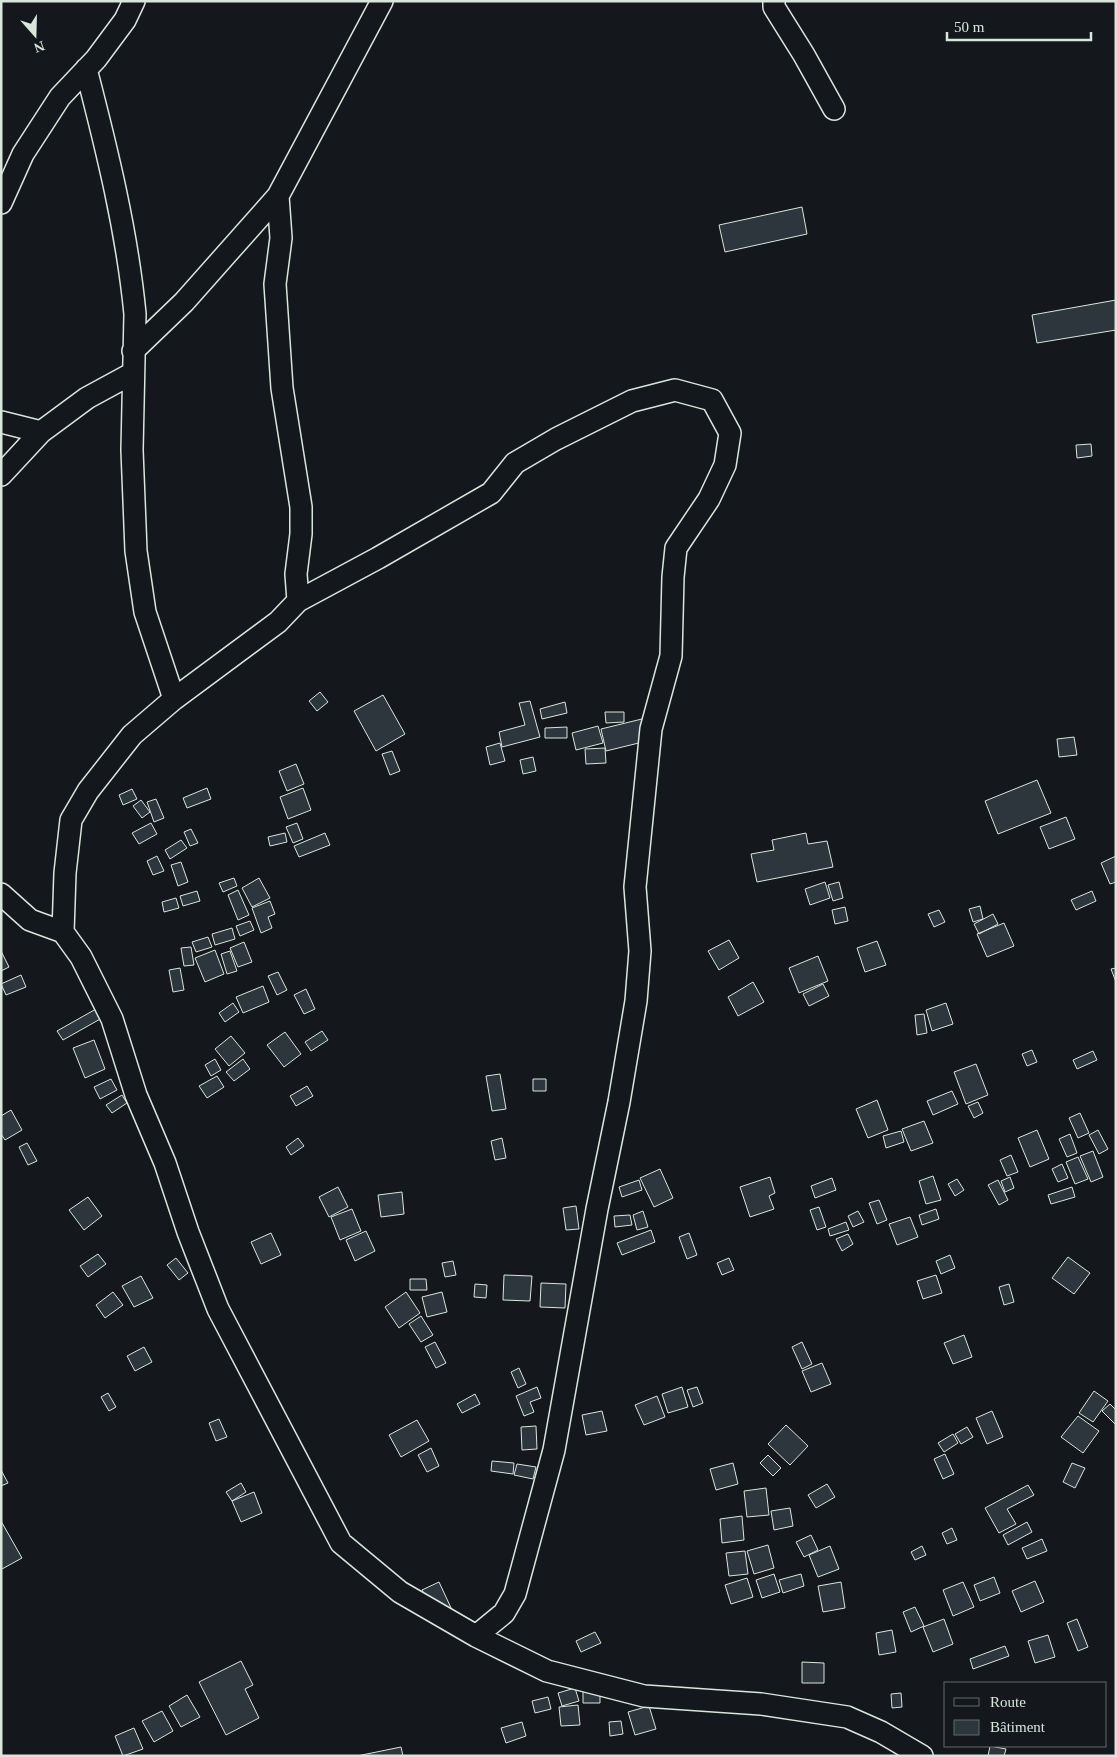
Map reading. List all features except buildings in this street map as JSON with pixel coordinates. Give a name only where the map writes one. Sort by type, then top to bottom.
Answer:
[{"type":"street","points":[[1,203],[23,154],[60,96],[86,69],[125,20],[134,1]]},
{"type":"street","points":[[133,351],[184,302],[278,196],[382,1]]},
{"type":"street","points":[[771,3],[804,54],[834,109]]},
{"type":"street","points":[[86,69],[109,158],[127,248],[134,314],[132,450],[136,551],[145,612],[174,699]]},
{"type":"street","points":[[278,196],[281,238],[275,284],[282,388],[301,507],[301,534],[296,574],[298,600]]},
{"type":"street","points":[[1,474],[41,432],[87,398],[133,373]]},
{"type":"street","points":[[63,932],[65,873],[71,820],[88,791],[132,735],[174,699],[278,622],[298,600],[378,558],[491,493],[515,463],[556,439],[632,401],[675,390],[712,400],[730,433],[725,465],[709,499],[676,548],[673,577],[671,656],[651,729],[635,887],[640,951],[636,1001],[554,1450],[515,1594],[504,1613],[476,1636]]},
{"type":"street","points":[[1,422],[41,432]]},
{"type":"street","points":[[1,894],[30,920],[63,932],[80,957],[112,1019],[136,1095],[164,1163],[218,1309],[341,1543],[400,1592],[476,1636],[547,1671],[644,1696],[761,1704],[847,1717],[881,1732],[922,1756]]}]
